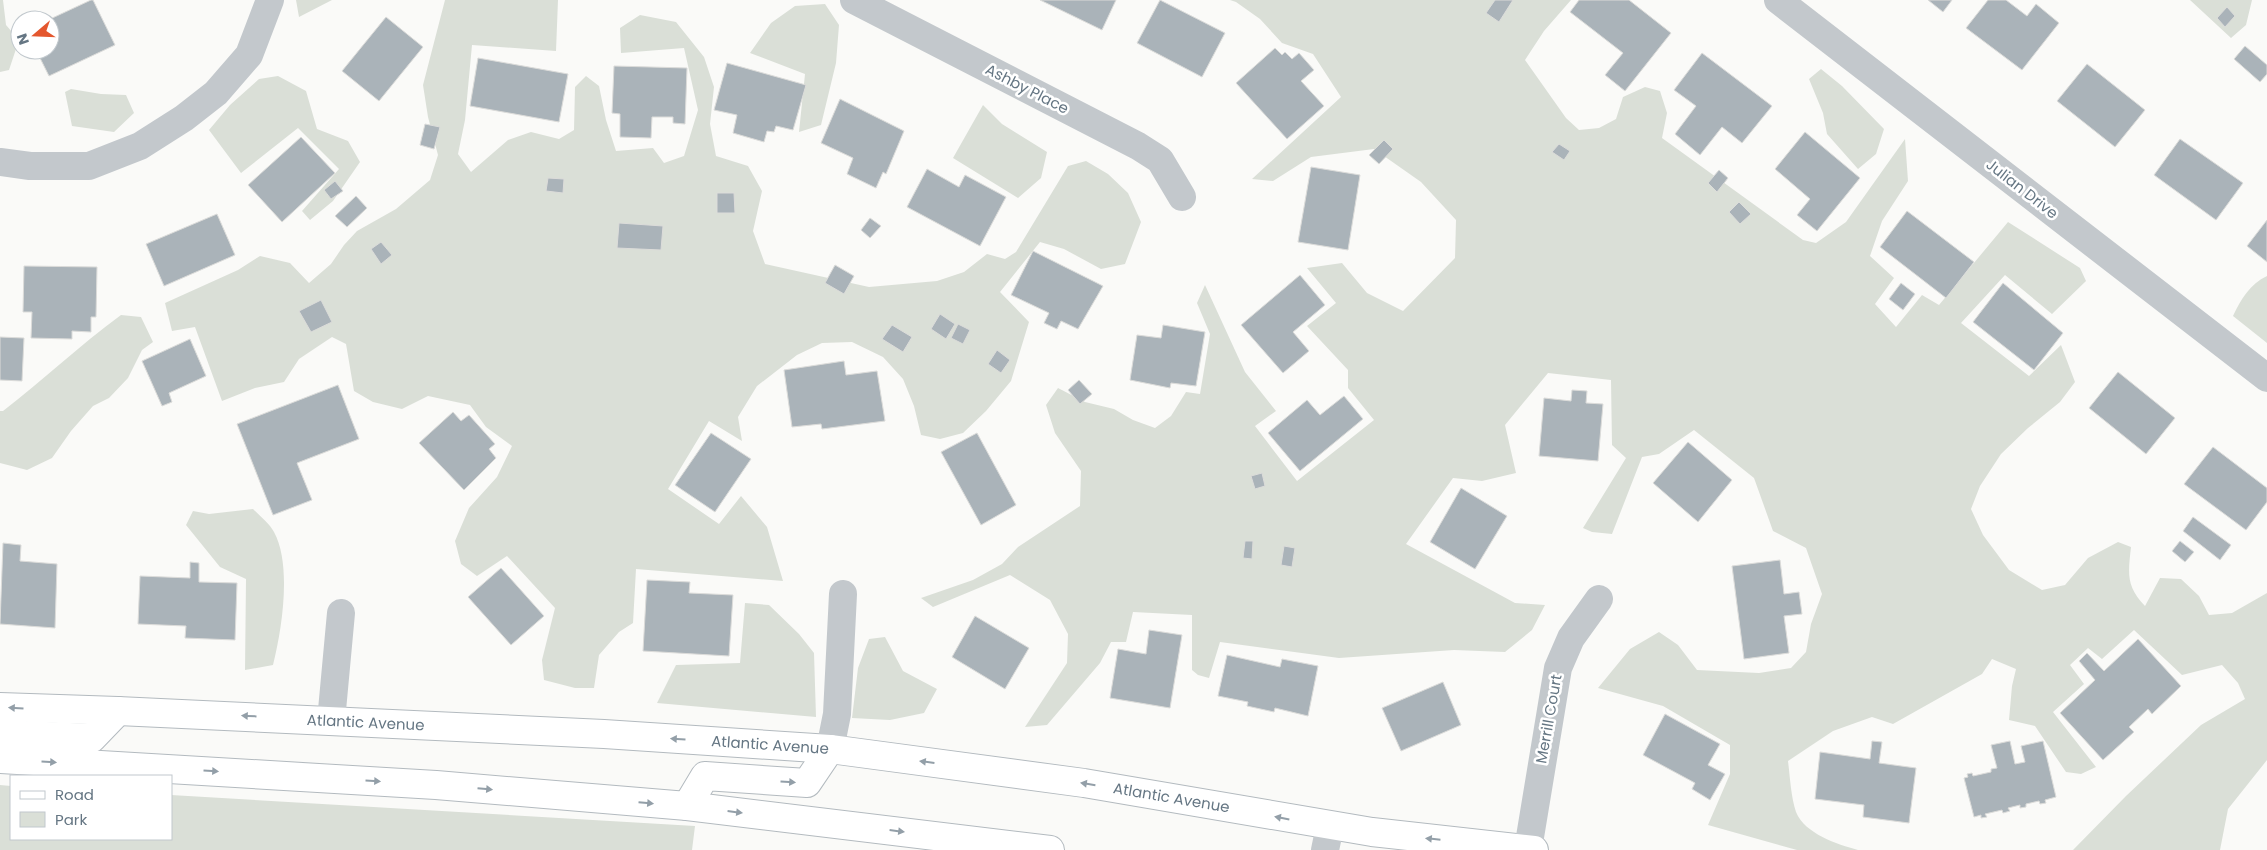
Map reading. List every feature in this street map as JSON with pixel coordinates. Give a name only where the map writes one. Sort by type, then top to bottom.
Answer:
[{"type":"main road","name":"Atlantic Avenue","points":[[0,707],[118,710],[604,734],[830,749],[1084,783],[1328,838],[1372,832],[1531,850]]},
{"type":"main road","points":[[0,734],[92,738],[118,710]]},
{"type":"main road","points":[[687,806],[705,776],[806,783],[830,749]]},
{"type":"main road","points":[[0,759],[436,785],[687,806],[1050,850]]},
{"type":"street","points":[[0,162],[30,166],[89,166],[140,146],[184,118],[216,93],[249,55],[270,0]]},
{"type":"street","name":"Ashby Place","points":[[854,0],[1138,146],[1160,160],[1182,197]]},
{"type":"street","name":"Julian Drive","points":[[1778,0],[2267,378]]},
{"type":"street","points":[[830,749],[837,714],[843,594]]},
{"type":"street","name":"Merrill Court","points":[[1531,850],[1558,668],[1571,638],[1599,599]]},
{"type":"street","points":[[330,721],[340,614]]},
{"type":"green space","points":[[0,0],[3,0],[6,25],[10,30],[10,60],[12,60],[9,70],[0,72]]},
{"type":"green space","points":[[296,0],[332,0],[299,17]]},
{"type":"green space","points":[[445,0],[558,0],[556,51],[472,45],[465,120],[458,154],[471,172],[508,140],[531,132],[559,139],[574,130],[575,87],[586,76],[599,86],[606,120],[616,151],[653,148],[664,163],[684,156],[698,110],[684,48],[621,53],[620,28],[640,15],[676,22],[704,57],[714,87],[710,124],[716,156],[748,166],[762,191],[753,231],[765,264],[869,287],[937,281],[964,272],[987,254],[1005,259],[1016,252],[1068,166],[1086,161],[1108,174],[1128,193],[1141,222],[1125,264],[1101,269],[1064,249],[1040,242],[1000,292],[1029,322],[1011,381],[986,411],[963,433],[940,439],[921,435],[914,406],[903,379],[883,357],[852,342],[822,343],[797,355],[757,386],[738,417],[742,441],[709,421],[668,489],[719,524],[741,496],[767,527],[783,581],[636,569],[633,623],[619,632],[599,655],[594,688],[575,688],[544,680],[542,660],[555,608],[507,556],[477,576],[461,564],[455,541],[469,508],[497,477],[512,446],[486,427],[470,405],[428,396],[402,409],[373,402],[354,391],[346,344],[332,337],[299,359],[284,382],[255,388],[222,401],[195,327],[172,331],[165,303],[238,270],[260,256],[290,263],[309,283],[331,264],[344,245],[357,231],[396,209],[430,180],[438,155],[428,117],[423,85]]},
{"type":"green space","points":[[1230,0],[1571,0],[1544,31],[1525,60],[1566,118],[1579,130],[1599,128],[1616,119],[1623,97],[1645,87],[1660,91],[1667,113],[1662,138],[1803,240],[1816,243],[1846,222],[1905,139],[1908,181],[1882,221],[1870,256],[1894,278],[1875,304],[1896,327],[1922,295],[1939,305],[2008,222],[2080,268],[2086,281],[2052,314],[2005,275],[1961,323],[2029,376],[2061,345],[2075,382],[2060,402],[2028,428],[2001,454],[1980,486],[1971,509],[1983,535],[2009,570],[2042,590],[2065,585],[2088,558],[2118,542],[2131,547],[2129,572],[2131,586],[2145,606],[2160,578],[2181,579],[2199,596],[2209,615],[2232,613],[2267,593],[2267,760],[2228,809],[2220,850],[2073,850],[2126,796],[2201,725],[2245,699],[2238,683],[2222,665],[2182,675],[2134,630],[2102,659],[2088,648],[2070,665],[2084,684],[2053,712],[2096,767],[2081,774],[2066,772],[2035,726],[2009,720],[2012,686],[2016,669],[1992,659],[1982,674],[1893,724],[1872,717],[1833,731],[1788,761],[1793,800],[1800,820],[1822,837],[1858,850],[1797,850],[1708,825],[1730,774],[1730,745],[1663,706],[1598,688],[1630,649],[1659,632],[1678,645],[1697,670],[1759,673],[1791,668],[1806,652],[1811,624],[1822,594],[1806,548],[1773,531],[1754,478],[1694,430],[1659,454],[1642,457],[1612,534],[1592,532],[1583,528],[1626,458],[1612,445],[1611,380],[1548,373],[1505,425],[1516,473],[1482,481],[1453,478],[1406,544],[1515,603],[1545,605],[1532,630],[1505,652],[1454,650],[1339,658],[1220,642],[1209,678],[1198,675],[1192,670],[1192,615],[1133,612],[1126,642],[1111,642],[1100,663],[1047,725],[1025,727],[1067,663],[1068,634],[1050,600],[1010,575],[933,607],[921,598],[973,580],[1002,564],[1018,547],[1080,506],[1081,471],[1055,433],[1046,405],[1058,388],[1085,402],[1114,409],[1133,420],[1155,428],[1171,416],[1186,392],[1200,394],[1210,334],[1197,303],[1205,285],[1245,372],[1276,411],[1255,426],[1297,481],[1374,420],[1348,388],[1348,370],[1307,326],[1336,303],[1307,268],[1342,263],[1367,293],[1403,311],[1455,258],[1456,220],[1421,182],[1374,149],[1311,157],[1273,181],[1252,179],[1341,97],[1313,54],[1282,43],[1260,19],[1236,2]]},
{"type":"green space","points":[[2190,0],[2252,0],[2246,25],[2231,38]]},
{"type":"green space","points":[[825,4],[839,25],[836,63],[821,125],[799,132],[805,74],[750,53],[771,23],[795,6]]},
{"type":"green space","points":[[1821,69],[1842,86],[1884,129],[1876,154],[1858,169],[1827,134],[1823,113],[1809,79]]},
{"type":"green space","points":[[278,76],[306,91],[317,129],[348,141],[360,162],[333,201],[310,220],[302,211],[339,169],[298,128],[241,173],[209,130],[230,105],[259,79]]},
{"type":"green space","points":[[71,89],[101,94],[126,95],[134,113],[114,132],[72,126],[65,92]]},
{"type":"green space","points":[[983,105],[1002,124],[1047,152],[1041,178],[1018,198],[953,158]]},
{"type":"green space","points":[[2267,276],[2267,343],[2233,316],[2247,293],[2256,283]]},
{"type":"green space","points":[[121,315],[141,317],[153,342],[142,350],[128,378],[109,398],[93,406],[71,431],[52,458],[27,470],[0,463],[0,411],[3,411]]},
{"type":"green space","points":[[253,509],[272,529],[279,546],[283,562],[284,597],[273,665],[245,670],[246,579],[220,567],[186,525],[193,511],[209,514]]},
{"type":"green space","points":[[745,603],[769,605],[799,634],[814,653],[816,717],[657,703],[676,665],[740,663]]},
{"type":"green space","points":[[885,637],[903,671],[937,689],[924,713],[890,720],[852,718],[858,668],[869,639]]},
{"type":"green space","points":[[0,785],[10,786],[10,840],[172,840],[172,795],[695,826],[692,850],[0,850]]},
{"type":"building","points":[[93,0],[115,45],[49,76],[41,60],[60,60],[60,14]]},
{"type":"building","points":[[1040,0],[1116,0],[1102,30]]},
{"type":"building","points":[[1160,0],[1225,33],[1202,77],[1137,43]]},
{"type":"building","points":[[1495,0],[1513,0],[1499,22],[1486,13]]},
{"type":"building","points":[[1579,0],[1629,0],[1671,33],[1625,91],[1605,75],[1623,53],[1570,12]]},
{"type":"building","points":[[1928,0],[1952,0],[1943,12]]},
{"type":"building","points":[[1988,0],[2006,0],[2027,16],[2036,4],[2059,23],[2022,70],[1966,28]]},
{"type":"building","points":[[2227,7],[2235,16],[2225,27],[2217,18]]},
{"type":"building","points":[[386,17],[423,47],[379,101],[342,71]]},
{"type":"building","points":[[2245,46],[2267,65],[2267,74],[2260,82],[2234,59]]},
{"type":"building","points":[[1275,48],[1282,55],[1285,52],[1292,59],[1299,53],[1314,70],[1301,81],[1324,106],[1287,139],[1236,83]]},
{"type":"building","points":[[1702,53],[1772,106],[1742,143],[1722,127],[1700,155],[1675,134],[1696,106],[1674,90]]},
{"type":"building","points":[[478,58],[568,74],[559,122],[470,106]]},
{"type":"building","points":[[727,63],[806,85],[793,130],[776,126],[774,132],[767,131],[764,142],[733,133],[737,115],[714,110]]},
{"type":"building","points":[[2087,64],[2145,110],[2115,147],[2057,101]]},
{"type":"building","points":[[614,66],[687,68],[685,124],[673,123],[673,117],[652,117],[651,138],[620,137],[620,114],[612,113]]},
{"type":"building","points":[[840,99],[904,131],[886,174],[883,172],[876,188],[847,174],[853,158],[821,143]]},
{"type":"building","points":[[425,124],[440,127],[434,149],[420,145]]},
{"type":"building","points":[[1805,132],[1860,178],[1817,231],[1797,215],[1810,199],[1775,169]]},
{"type":"building","points":[[301,137],[335,173],[282,222],[248,185]]},
{"type":"building","points":[[2180,139],[2243,183],[2216,220],[2154,175]]},
{"type":"building","points":[[1384,140],[1393,149],[1379,164],[1369,155]]},
{"type":"building","points":[[1559,144],[1570,151],[1564,160],[1552,152]]},
{"type":"building","points":[[1311,167],[1360,175],[1348,250],[1298,242]]},
{"type":"building","points":[[927,169],[959,187],[965,175],[1006,197],[980,246],[907,207]]},
{"type":"building","points":[[1719,170],[1728,178],[1717,192],[1708,183]]},
{"type":"building","points":[[548,178],[564,179],[563,193],[546,191]]},
{"type":"building","points":[[335,181],[343,191],[331,199],[324,190]]},
{"type":"building","points":[[717,193],[734,193],[735,213],[717,213]]},
{"type":"building","points":[[356,196],[367,208],[347,227],[335,216]]},
{"type":"building","points":[[1739,202],[1751,214],[1740,224],[1729,212]]},
{"type":"building","points":[[1907,211],[1974,262],[1946,298],[1880,247]]},
{"type":"building","points":[[217,214],[235,255],[164,286],[146,244]]},
{"type":"building","points":[[870,218],[881,226],[870,238],[861,230]]},
{"type":"building","points":[[2267,220],[2267,262],[2247,246]]},
{"type":"building","points":[[619,223],[663,226],[661,250],[617,248]]},
{"type":"building","points":[[381,242],[392,255],[381,264],[371,249]]},
{"type":"building","points":[[1033,251],[1103,286],[1078,329],[1061,321],[1057,329],[1044,323],[1049,313],[1011,295]]},
{"type":"building","points":[[835,265],[854,276],[844,294],[825,283]]},
{"type":"building","points":[[24,266],[97,267],[96,317],[91,317],[91,332],[72,331],[72,339],[31,338],[32,312],[23,312]]},
{"type":"building","points":[[1300,275],[1325,305],[1293,332],[1309,351],[1283,373],[1241,325]]},
{"type":"building","points":[[1901,283],[1915,294],[1903,310],[1889,299]]},
{"type":"building","points":[[2003,283],[2063,333],[2034,370],[1973,322]]},
{"type":"building","points":[[321,300],[332,322],[311,332],[299,311]]},
{"type":"building","points":[[940,314],[955,324],[946,339],[931,329]]},
{"type":"building","points":[[958,324],[970,330],[963,344],[951,338]]},
{"type":"building","points":[[892,325],[912,337],[903,352],[882,339]]},
{"type":"building","points":[[1163,325],[1205,332],[1196,386],[1171,383],[1170,388],[1130,380],[1137,335],[1161,338]]},
{"type":"building","points":[[0,337],[24,338],[22,381],[0,380]]},
{"type":"building","points":[[190,339],[206,376],[169,393],[172,402],[162,406],[142,361]]},
{"type":"building","points":[[997,350],[1010,360],[1001,373],[988,364]]},
{"type":"building","points":[[844,361],[846,375],[877,371],[885,421],[822,429],[821,424],[792,427],[784,370]]},
{"type":"building","points":[[2118,372],[2175,418],[2146,454],[2089,408]]},
{"type":"building","points":[[1079,380],[1092,394],[1080,404],[1068,390]]},
{"type":"building","points":[[338,385],[359,439],[297,463],[312,500],[273,515],[237,424]]},
{"type":"building","points":[[1572,390],[1587,391],[1586,403],[1603,404],[1598,461],[1539,456],[1544,398],[1571,401]]},
{"type":"building","points":[[1344,396],[1363,419],[1300,471],[1268,433],[1307,400],[1320,415]]},
{"type":"building","points":[[453,412],[461,421],[469,415],[495,444],[489,449],[496,458],[464,490],[419,443]]},
{"type":"building","points":[[711,433],[751,459],[715,512],[675,485]]},
{"type":"building","points":[[977,433],[1016,505],[981,525],[941,452]]},
{"type":"building","points":[[1688,442],[1732,480],[1698,522],[1653,483]]},
{"type":"building","points":[[2213,447],[2267,488],[2267,502],[2246,530],[2184,484]]},
{"type":"building","points":[[1262,473],[1265,486],[1255,489],[1251,476]]},
{"type":"building","points":[[1461,488],[1507,516],[1475,569],[1430,542]]},
{"type":"building","points":[[2193,517],[2231,545],[2220,560],[2183,531]]},
{"type":"building","points":[[1245,541],[1253,541],[1252,559],[1243,558]]},
{"type":"building","points":[[2180,541],[2194,552],[2185,562],[2172,551]]},
{"type":"building","points":[[3,543],[21,545],[20,561],[57,564],[55,628],[0,624]]},
{"type":"building","points":[[1284,546],[1295,548],[1292,567],[1281,565]]},
{"type":"building","points":[[1780,560],[1784,594],[1799,592],[1802,614],[1784,616],[1789,653],[1744,659],[1732,566]]},
{"type":"building","points":[[190,562],[199,563],[199,582],[237,583],[235,640],[185,638],[186,626],[138,624],[140,576],[190,578]]},
{"type":"building","points":[[501,568],[544,616],[511,645],[468,597]]},
{"type":"building","points":[[647,580],[690,582],[689,593],[733,595],[729,656],[643,651]]},
{"type":"building","points":[[975,616],[1029,648],[1005,689],[952,657]]},
{"type":"building","points":[[1149,630],[1182,635],[1170,708],[1110,698],[1118,649],[1146,654]]},
{"type":"building","points":[[2138,639],[2181,686],[2152,714],[2148,709],[2129,727],[2134,732],[2103,760],[2060,713],[2095,680],[2079,661],[2087,653],[2104,671]]},
{"type":"building","points":[[1227,655],[1280,667],[1282,659],[1318,666],[1308,716],[1275,708],[1274,712],[1247,706],[1248,702],[1218,696]]},
{"type":"building","points":[[1443,682],[1461,725],[1401,751],[1382,708]]},
{"type":"building","points":[[1665,714],[1720,744],[1708,765],[1725,774],[1710,800],[1692,789],[1695,783],[1643,755]]},
{"type":"building","points":[[1872,741],[1882,742],[1879,763],[1916,768],[1909,823],[1863,817],[1864,805],[1815,799],[1820,752],[1870,759]]},
{"type":"building","points":[[2010,741],[2015,764],[2025,762],[2021,746],[2043,741],[2056,797],[2045,800],[2046,803],[2040,804],[2039,801],[2026,804],[2026,807],[2020,808],[2020,805],[2008,808],[2010,811],[2003,813],[2002,810],[1985,814],[1987,817],[1981,818],[1981,815],[1974,817],[1964,778],[1968,777],[1967,774],[1972,773],[1973,776],[1991,772],[1991,769],[1997,768],[1991,745]]}]
